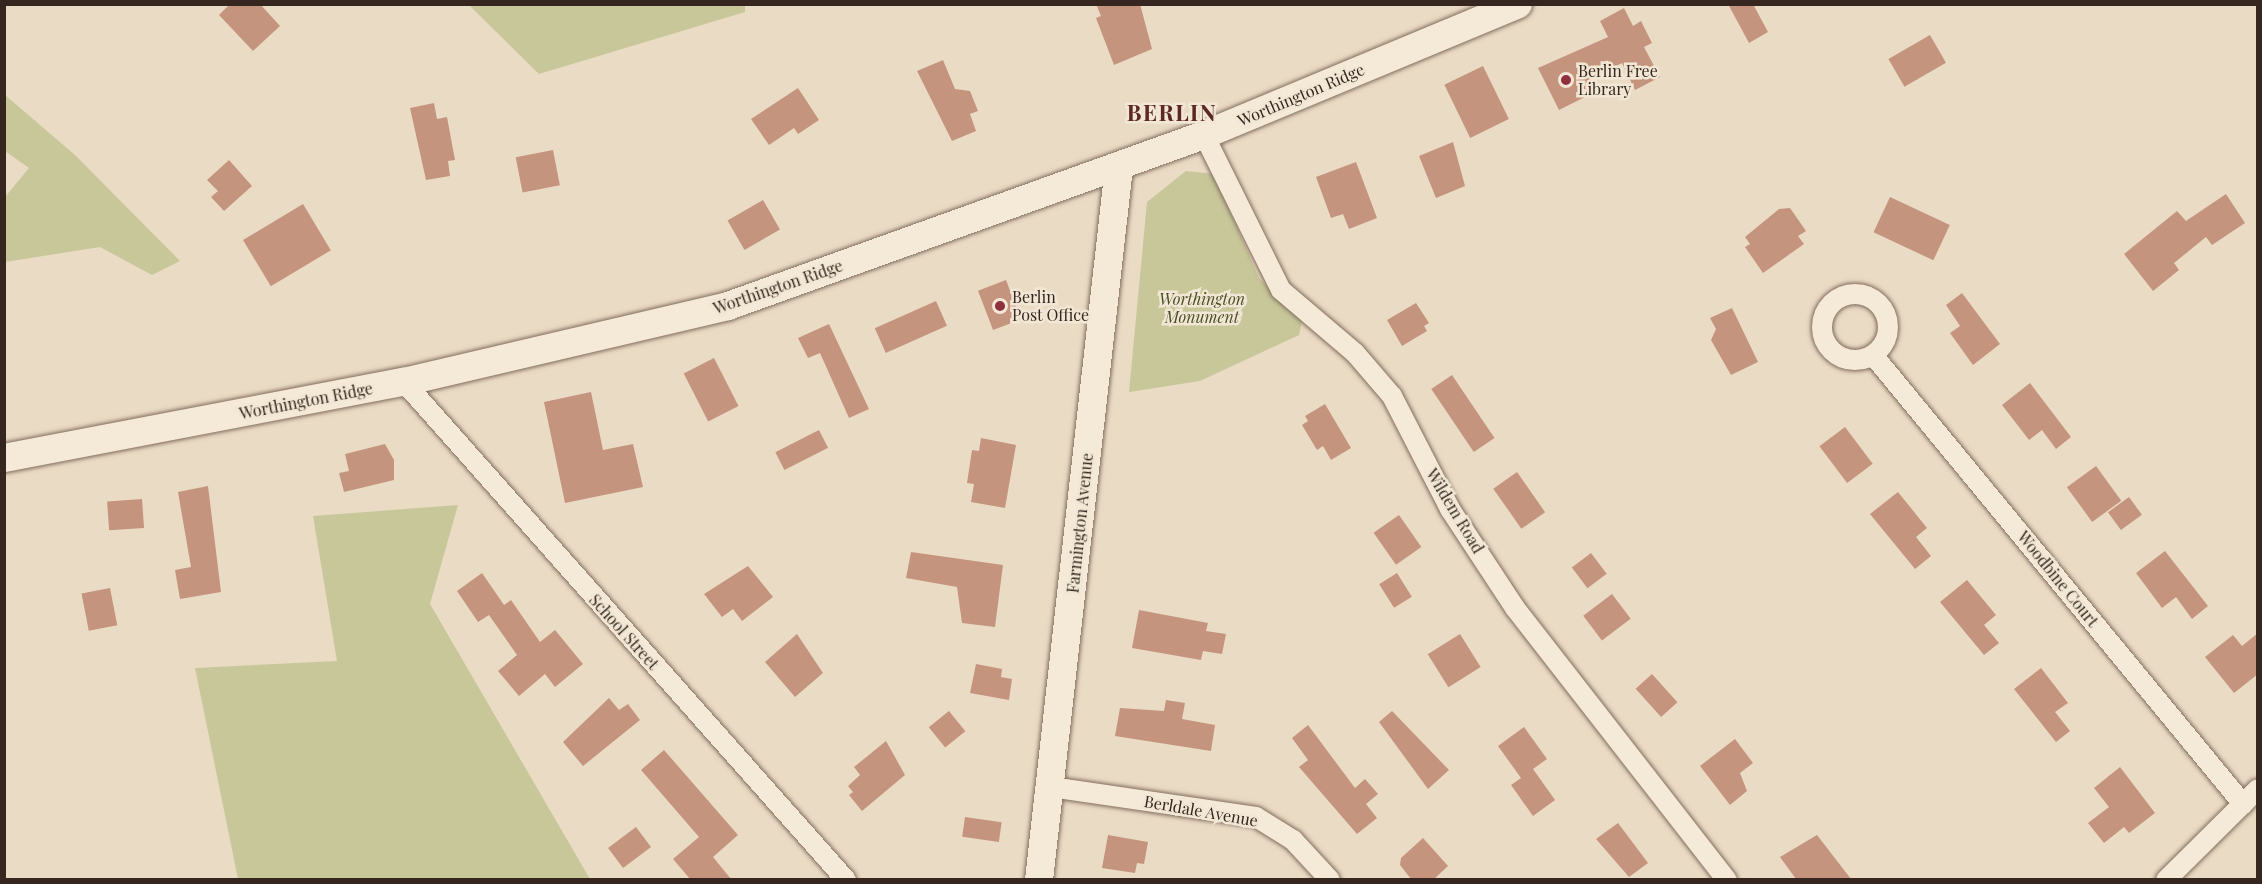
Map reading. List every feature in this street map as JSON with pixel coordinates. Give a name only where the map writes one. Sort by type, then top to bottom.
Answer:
[{"type":"street","name":"Worthington Ridge","points":[[4,458],[404,382],[728,306],[1204,135],[1518,4]]},
{"type":"street","name":"Wildem Road","points":[[1204,135],[1281,290],[1355,353],[1392,396],[1450,509],[1515,608],[1727,879]]},
{"type":"street","name":"Farmington Avenue","points":[[1039,879],[1119,167]]},
{"type":"street","name":"Woodbine Court","points":[[1873,355],[2243,804]]},
{"type":"street","name":"School Street","points":[[404,382],[846,879]]},
{"type":"street","name":"Berldale Avenue","points":[[1051,787],[1256,818],[1293,840],[1330,879]]},
{"type":"street","points":[[2166,879],[2258,789]]},
{"type":"green space","points":[[469,5],[745,5],[745,12],[539,74]]},
{"type":"green space","points":[[5,95],[75,155],[180,261],[152,275],[100,247],[5,262],[5,197],[29,168],[5,151]]},
{"type":"green space","name":"Worthington Monument","points":[[1186,171],[1214,174],[1259,278],[1302,321],[1299,335],[1200,381],[1129,392],[1147,202]]},
{"type":"green space","points":[[458,505],[430,604],[590,879],[238,879],[195,668],[337,661],[313,516]]},
{"type":"building","points":[[230,4],[260,4],[280,26],[253,51],[219,15]]},
{"type":"building","points":[[1096,4],[1140,4],[1152,49],[1114,65],[1096,18],[1101,16]]},
{"type":"building","points":[[1728,4],[1753,4],[1768,32],[1749,43]]},
{"type":"building","points":[[1624,8],[1633,26],[1641,21],[1652,43],[1644,47],[1660,77],[1635,90],[1622,63],[1587,81],[1593,93],[1559,110],[1538,68],[1608,37],[1600,21]]},
{"type":"building","points":[[1930,35],[1946,63],[1904,87],[1888,59]]},
{"type":"building","points":[[943,60],[955,89],[970,91],[978,111],[970,114],[976,131],[952,141],[917,71]]},
{"type":"building","points":[[1483,66],[1509,119],[1470,138],[1444,85]]},
{"type":"building","points":[[798,88],[819,120],[798,134],[794,128],[769,145],[751,119]]},
{"type":"building","points":[[434,103],[437,119],[447,117],[455,160],[448,161],[450,176],[426,180],[410,108]]},
{"type":"building","points":[[1453,142],[1465,186],[1436,198],[1419,156]]},
{"type":"building","points":[[553,150],[560,185],[523,193],[516,157]]},
{"type":"building","points":[[229,160],[252,186],[224,211],[211,197],[218,191],[207,180]]},
{"type":"building","points":[[1356,162],[1377,218],[1349,229],[1343,214],[1331,218],[1316,177]]},
{"type":"building","points":[[2226,194],[2245,223],[2212,245],[2206,237],[2174,263],[2179,270],[2153,291],[2124,254],[2177,211],[2186,221]]},
{"type":"building","points":[[1890,197],[1950,225],[1933,260],[1874,232]]},
{"type":"building","points":[[763,200],[780,229],[744,250],[727,220]]},
{"type":"building","points":[[303,204],[331,250],[271,286],[243,240]]},
{"type":"building","points":[[1790,208],[1806,231],[1798,236],[1804,244],[1763,273],[1745,247],[1750,244],[1745,237],[1779,209]]},
{"type":"building","name":"Berlin Post Office","points":[[1006,280],[1021,319],[993,330],[978,291]]},
{"type":"building","points":[[1962,293],[2000,344],[1973,365],[1950,333],[1960,326],[1946,305]]},
{"type":"building","points":[[936,301],[947,326],[886,353],[875,328]]},
{"type":"building","points":[[1416,303],[1429,323],[1424,326],[1427,331],[1402,346],[1387,320]]},
{"type":"building","points":[[1732,308],[1758,362],[1731,375],[1711,340],[1716,329],[1710,318]]},
{"type":"building","points":[[829,324],[869,409],[849,418],[820,353],[808,358],[798,338]]},
{"type":"building","points":[[714,358],[739,406],[708,422],[684,373]]},
{"type":"building","points":[[1452,375],[1494,438],[1474,452],[1431,389]]},
{"type":"building","points":[[2030,383],[2071,437],[2056,449],[2042,430],[2029,440],[2002,405]]},
{"type":"building","points":[[591,392],[603,450],[633,444],[643,487],[565,503],[544,402]]},
{"type":"building","points":[[1325,404],[1351,448],[1331,460],[1323,446],[1317,450],[1302,425],[1308,421],[1305,416]]},
{"type":"building","points":[[1845,427],[1873,464],[1847,483],[1819,446]]},
{"type":"building","points":[[819,430],[828,448],[784,470],[775,452]]},
{"type":"building","points":[[981,438],[1016,445],[1005,508],[971,502],[974,484],[967,483],[972,450],[979,451]]},
{"type":"building","points":[[385,444],[394,460],[394,480],[344,492],[339,473],[349,471],[345,454]]},
{"type":"building","points":[[2096,466],[2121,501],[2092,522],[2067,487]]},
{"type":"building","points":[[1517,472],[1545,512],[1521,529],[1493,489]]},
{"type":"building","points":[[208,486],[221,592],[180,599],[175,570],[191,567],[178,492]]},
{"type":"building","points":[[1898,492],[1927,528],[1916,537],[1931,556],[1915,569],[1870,514]]},
{"type":"building","points":[[2129,497],[2142,515],[2121,530],[2108,512]]},
{"type":"building","points":[[142,499],[144,528],[109,530],[107,501]]},
{"type":"building","points":[[1399,515],[1421,547],[1396,565],[1374,533]]},
{"type":"building","points":[[2165,551],[2208,606],[2192,619],[2176,597],[2162,608],[2136,573]]},
{"type":"building","points":[[911,552],[1003,565],[995,627],[962,623],[957,587],[906,578]]},
{"type":"building","points":[[1591,553],[1607,574],[1587,588],[1572,567]]},
{"type":"building","points":[[748,566],[773,597],[742,621],[733,609],[722,617],[704,594]]},
{"type":"building","points":[[482,573],[504,605],[511,600],[540,642],[555,630],[583,664],[555,687],[545,674],[519,696],[498,671],[517,655],[489,615],[478,622],[457,591]]},
{"type":"building","points":[[1397,573],[1412,597],[1394,608],[1379,584]]},
{"type":"building","points":[[1967,580],[1996,615],[1984,625],[1999,643],[1984,655],[1940,602]]},
{"type":"building","points":[[110,588],[117,625],[89,631],[82,594]]},
{"type":"building","points":[[1612,594],[1631,619],[1602,640],[1583,616]]},
{"type":"building","points":[[1139,610],[1208,623],[1206,631],[1226,634],[1222,654],[1203,651],[1201,660],[1132,648]]},
{"type":"building","points":[[2258,633],[2258,674],[2234,693],[2205,657],[2233,635],[2242,646]]},
{"type":"building","points":[[797,634],[823,673],[795,697],[765,662]]},
{"type":"building","points":[[1460,634],[1481,667],[1448,687],[1428,654]]},
{"type":"building","points":[[976,664],[1002,669],[1001,677],[1012,679],[1009,700],[970,693]]},
{"type":"building","points":[[2041,668],[2068,703],[2055,712],[2070,731],[2056,742],[2014,689]]},
{"type":"building","points":[[1652,674],[1677,702],[1661,717],[1636,689]]},
{"type":"building","points":[[609,698],[619,710],[628,704],[640,720],[583,766],[563,742]]},
{"type":"building","points":[[1166,700],[1185,703],[1182,719],[1215,725],[1211,751],[1115,736],[1120,708],[1164,711]]},
{"type":"building","points":[[949,711],[965,731],[945,748],[929,727]]},
{"type":"building","points":[[1392,711],[1449,770],[1428,789],[1379,722]]},
{"type":"building","points":[[1308,725],[1355,788],[1365,779],[1378,794],[1366,804],[1377,818],[1357,834],[1299,767],[1308,760],[1292,738]]},
{"type":"building","points":[[1524,727],[1547,759],[1533,769],[1555,800],[1533,816],[1511,785],[1521,778],[1498,746]]},
{"type":"building","points":[[1735,739],[1753,763],[1740,773],[1747,791],[1730,805],[1700,766]]},
{"type":"building","points":[[886,741],[905,775],[862,811],[849,795],[853,792],[848,786],[860,775],[854,767]]},
{"type":"building","points":[[664,750],[738,835],[713,857],[731,879],[690,879],[673,859],[699,837],[641,770]]},
{"type":"building","points":[[2120,767],[2155,813],[2129,833],[2124,827],[2104,843],[2088,823],[2109,807],[2094,788]]},
{"type":"building","points":[[965,817],[1002,822],[999,842],[962,837]]},
{"type":"building","points":[[1618,823],[1648,863],[1629,877],[1596,839]]},
{"type":"building","points":[[636,827],[651,847],[623,868],[608,848]]},
{"type":"building","points":[[1108,835],[1148,842],[1144,864],[1137,863],[1135,873],[1102,868]]},
{"type":"building","points":[[1817,835],[1851,879],[1796,879],[1780,857]]},
{"type":"building","points":[[1423,838],[1448,866],[1434,879],[1411,879],[1400,865],[1401,858]]},
{"type":"place","name":"Berlin Free Library","points":[[1566,80]]},
{"type":"place","name":"Berlin Post Office","points":[[1000,306]]},
{"type":"district","name":"BERLIN","points":[[1172,113]]}]
